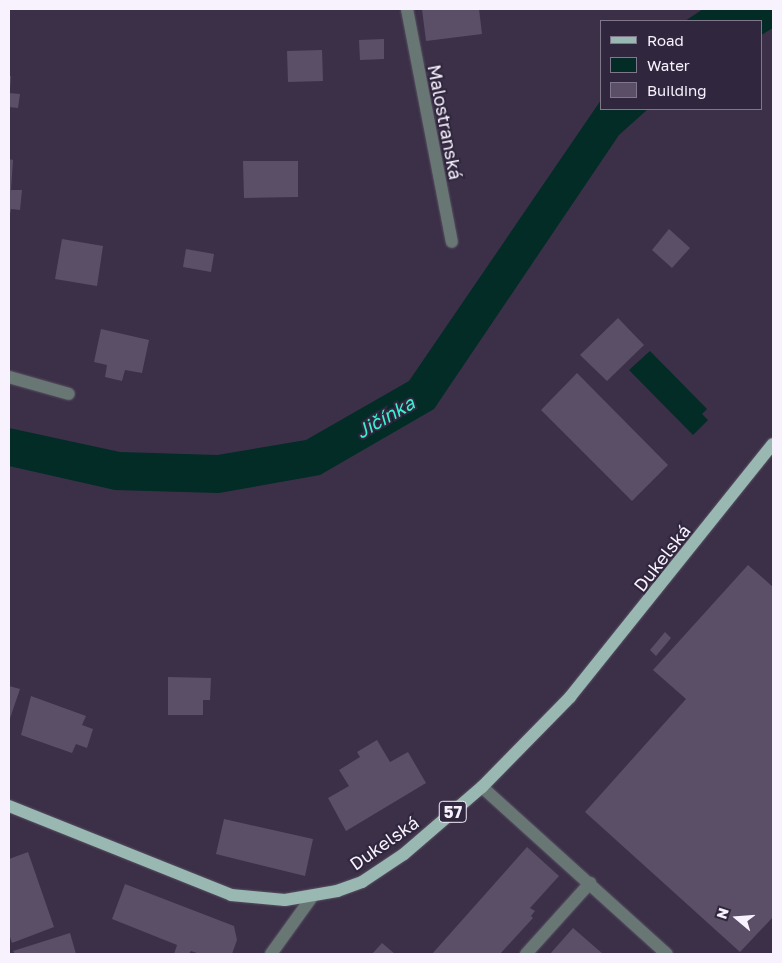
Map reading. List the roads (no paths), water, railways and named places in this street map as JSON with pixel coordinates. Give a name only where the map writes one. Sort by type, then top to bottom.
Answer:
[{"type":"main road","name":"Dukelská","points":[[9,806],[231,895],[257,900],[312,897],[362,882],[404,854],[482,787],[576,690],[773,444]]},
{"type":"street","name":"Malostranská","points":[[407,9],[452,242]]},
{"type":"street","points":[[9,377],[69,394]]},
{"type":"street","points":[[482,787],[667,954]]},
{"type":"street","points":[[526,954],[590,883]]},
{"type":"street","points":[[272,954],[312,897]]},
{"type":"water","points":[[703,9],[773,9],[773,28],[762,34],[762,20],[686,20]]},
{"type":"water","name":"Jičínka","points":[[600,101],[600,110],[647,110],[619,135],[434,409],[320,475],[219,493],[115,490],[9,466],[9,428],[120,452],[217,455],[306,440],[409,381]]},
{"type":"water","points":[[650,351],[707,409],[702,414],[708,420],[693,435],[629,370]]}]
